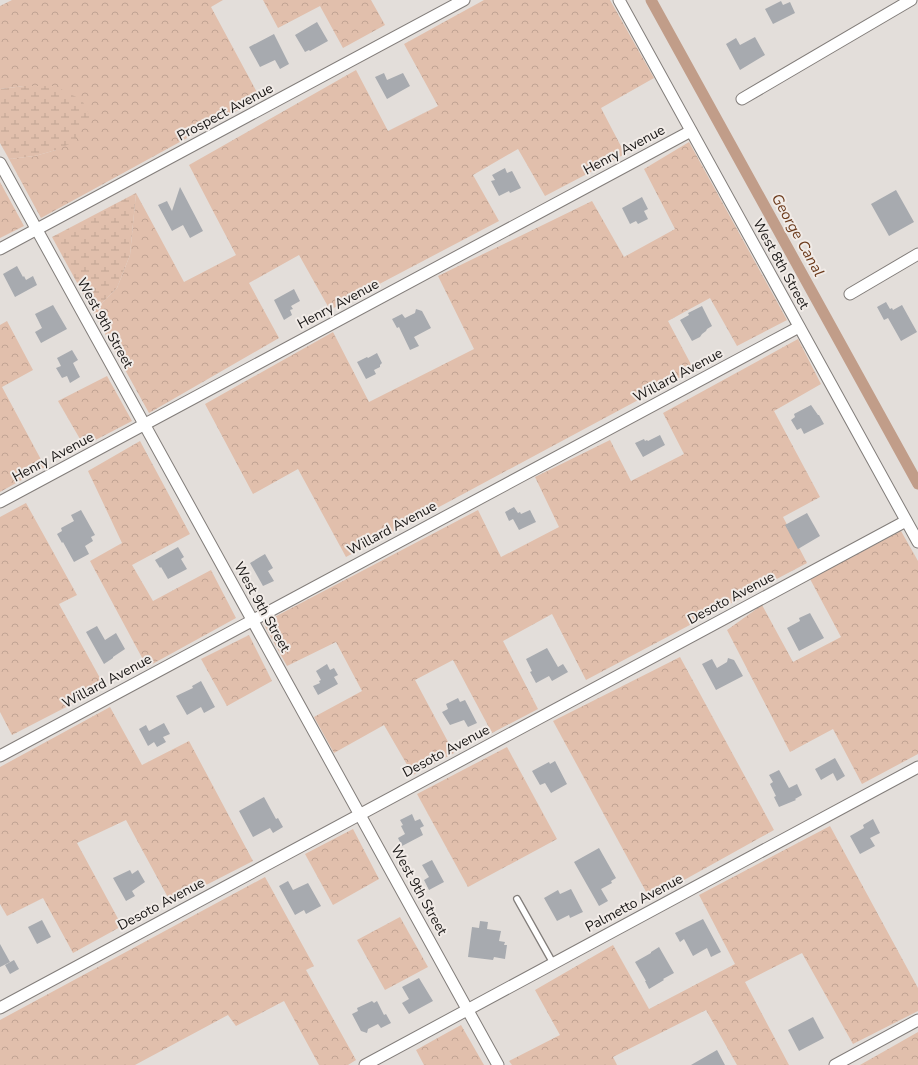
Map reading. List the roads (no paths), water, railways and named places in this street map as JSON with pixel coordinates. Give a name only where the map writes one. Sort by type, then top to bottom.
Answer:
[{"type":"street","name":"Prospect Avenue","points":[[0,249],[464,0]]},
{"type":"street","name":"West 8th Street","points":[[619,0],[918,542]]},
{"type":"street","points":[[742,99],[910,0]]},
{"type":"street","name":"Henry Avenue","points":[[0,502],[691,131]]},
{"type":"street","name":"West 9th Street","points":[[0,163],[498,1065]]},
{"type":"street","points":[[850,294],[918,254]]},
{"type":"street","name":"Willard Avenue","points":[[0,756],[799,327]]},
{"type":"street","name":"Desoto Avenue","points":[[0,1008],[906,521]]},
{"type":"street","name":"Palmetto Avenue","points":[[364,1065],[918,767]]},
{"type":"street","points":[[835,1065],[918,1020]]},
{"type":"lane","points":[[517,899],[554,963]]},
{"type":"waterway","name":"George Canal","points":[[651,0],[918,484]]}]
